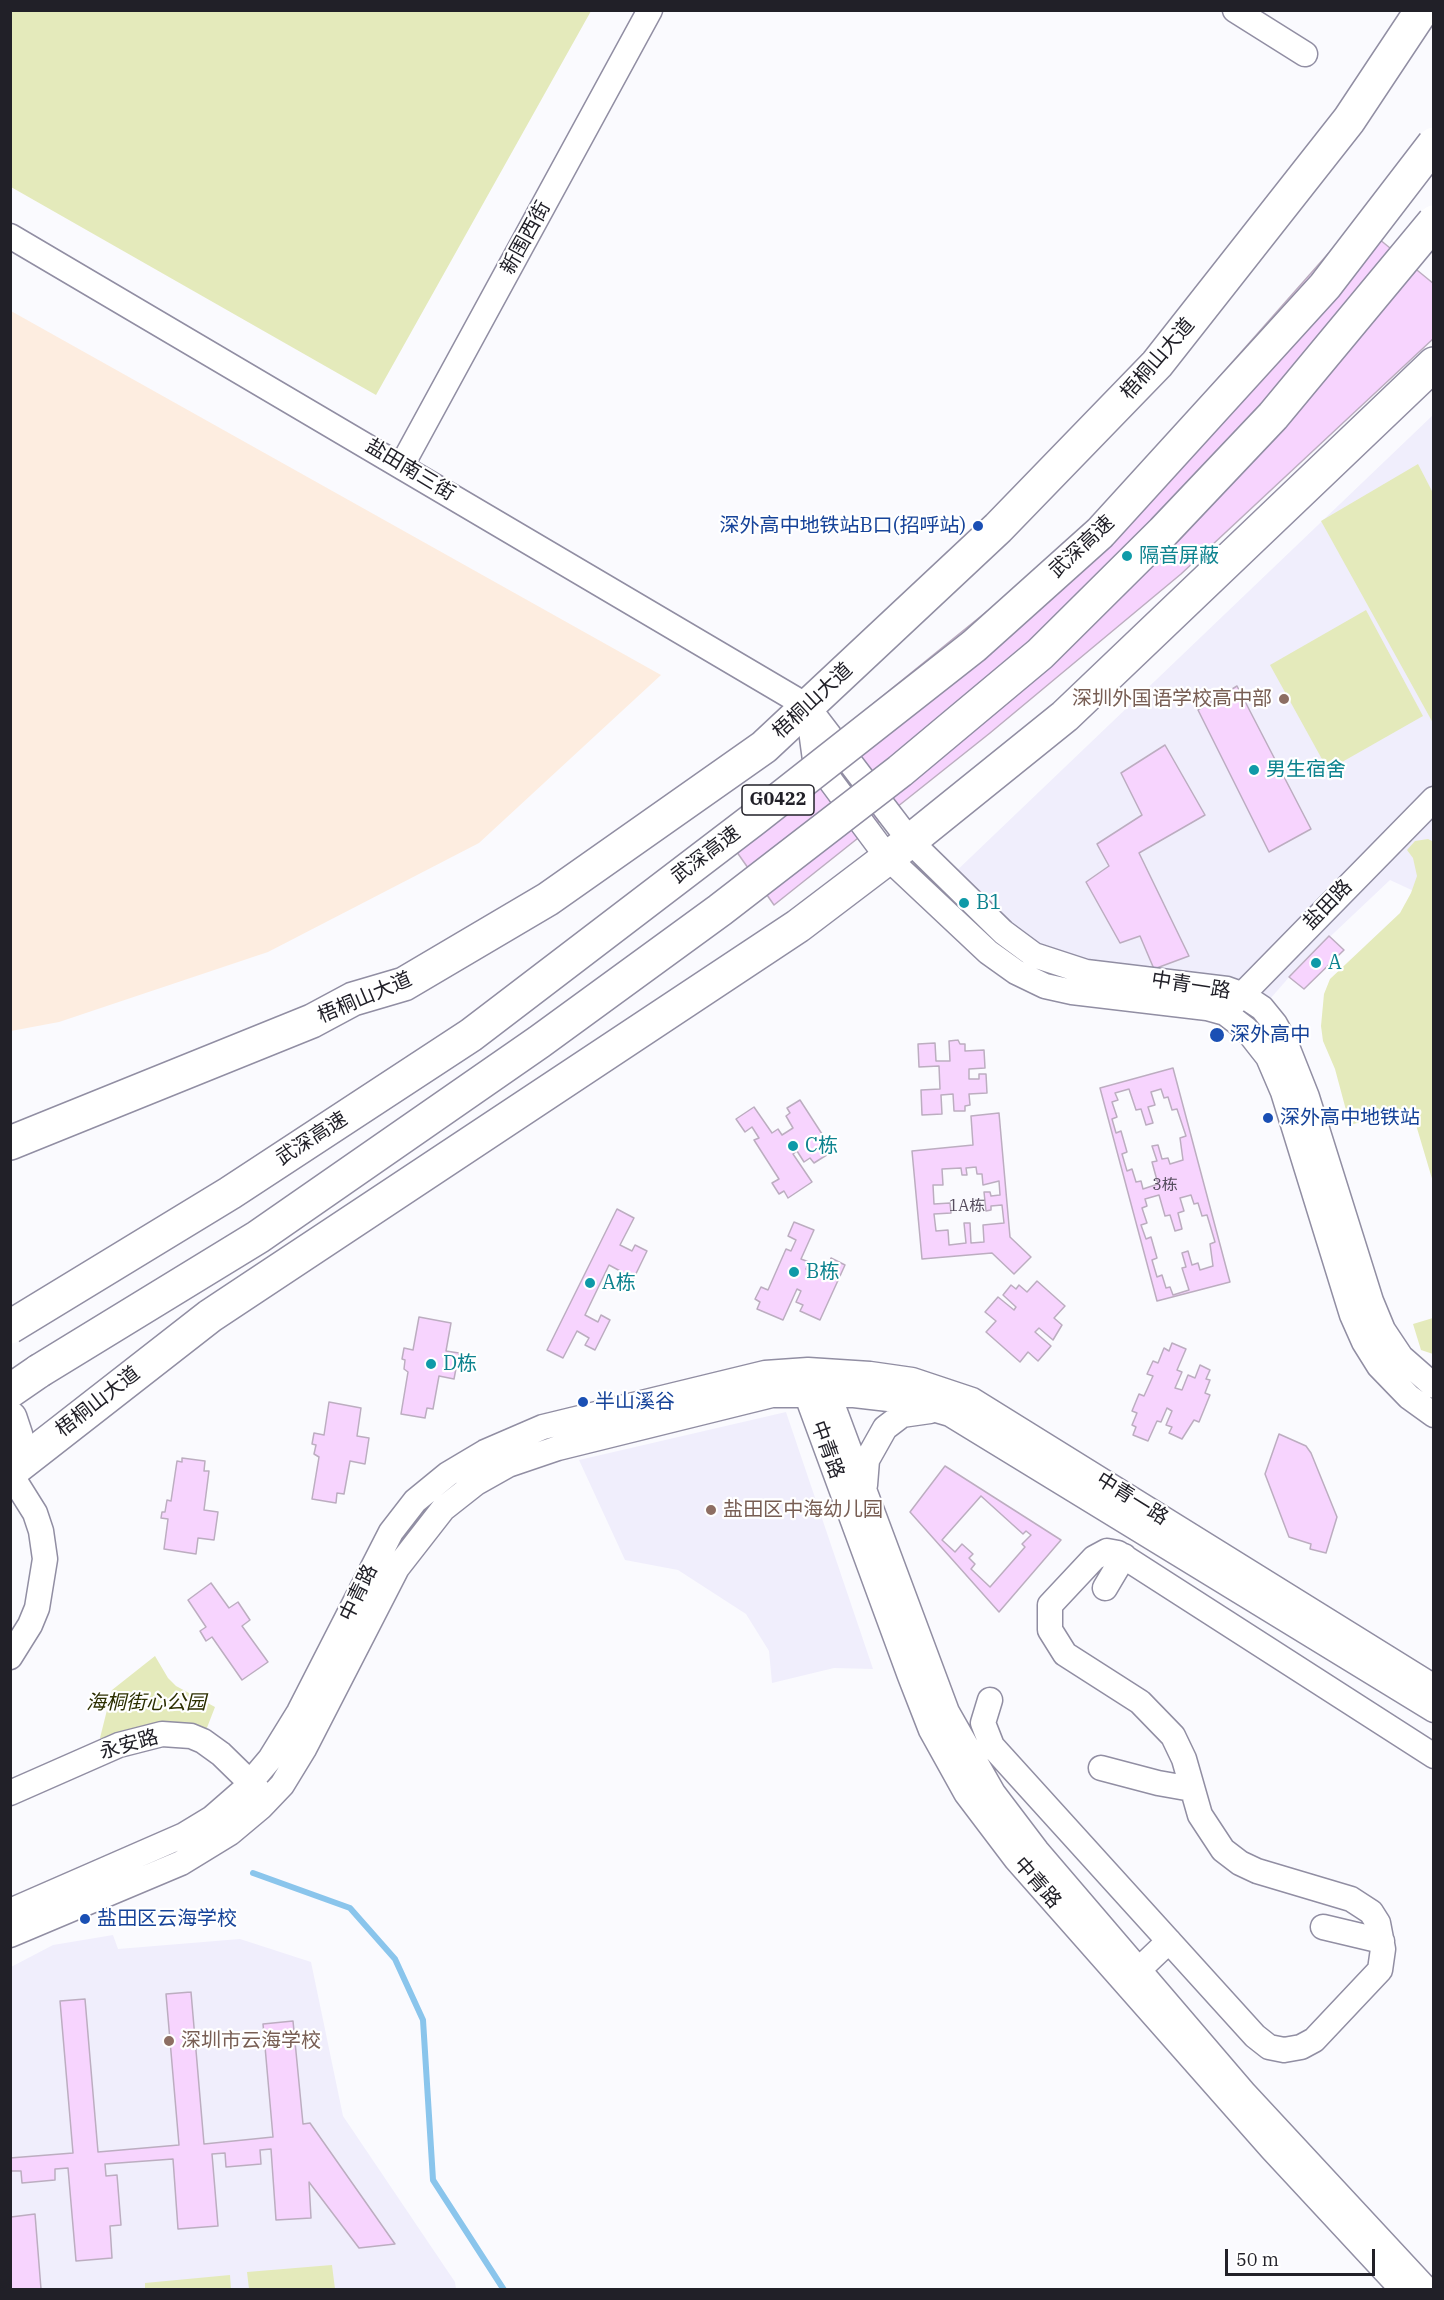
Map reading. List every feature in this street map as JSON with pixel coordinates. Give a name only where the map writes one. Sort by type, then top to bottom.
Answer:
[{"type":"main road","name":"梧桐山大道","points":[[10,1143],[302,1025],[353,999],[404,984],[548,899],[764,747],[998,528],[1157,364],[1349,120],[1422,10]]},
{"type":"main road","name":"武深高速","points":[[10,1327],[230,1193],[471,1035],[754,819],[974,646],[1108,524],[1325,286],[1434,144]]},
{"type":"main road","name":"G0422","points":[[10,1391],[258,1237],[530,1048],[720,910],[900,771],[1040,654],[1163,532],[1273,416],[1434,222]]},
{"type":"main road","name":"梧桐山大道","points":[[10,1472],[210,1316],[798,926],[899,850],[1081,701],[1434,364]]},
{"type":"main road","points":[[10,1418],[16,1436],[16,1450],[10,1472]]},
{"type":"street","name":"新围西街","points":[[402,465],[650,10]]},
{"type":"street","points":[[1235,10],[1305,54]]},
{"type":"street","name":"盐田南三街","points":[[10,236],[402,465],[807,706]]},
{"type":"street","points":[[807,706],[815,760],[899,850]]},
{"type":"street","name":"盐田路","points":[[1225,1013],[1241,994],[1434,799]]},
{"type":"street","name":"中青一路","points":[[899,850],[1034,954],[1086,972],[1208,986],[1241,994],[1262,1008],[1275,1024],[1286,1044],[1317,1127],[1371,1301],[1383,1330],[1401,1357],[1434,1386]]},
{"type":"street","name":"中青一路","points":[[899,850],[988,952],[1016,972],[1045,986],[1072,992],[1186,1005],[1225,1013],[1236,1019],[1257,1040],[1268,1057],[1283,1092],[1352,1315],[1364,1342],[1379,1366],[1409,1396],[1434,1415]]},
{"type":"street","name":"中青路","points":[[10,1911],[184,1835],[223,1809],[251,1783],[270,1759],[300,1712],[391,1532],[415,1501],[448,1474],[502,1443],[552,1424],[786,1370],[814,1385],[867,1498],[947,1712],[976,1767],[1132,1976],[1293,2172],[1403,2289]]},
{"type":"street","name":"中青一路","points":[[814,1385],[870,1374],[912,1380],[972,1400],[1292,1611],[1434,1710]]},
{"type":"street","name":"中青一路","points":[[814,1385],[906,1401],[950,1414],[1292,1611],[1434,1687]]},
{"type":"street","name":"中青路","points":[[10,1935],[181,1863],[230,1833],[268,1800],[304,1749],[397,1568],[431,1522],[468,1488],[508,1465],[586,1440],[814,1385]]},
{"type":"street","name":"中青路","points":[[814,1385],[910,1676],[943,1754],[966,1793],[1016,1859],[1245,2094],[1427,2289]]},
{"type":"street","points":[[867,1498],[864,1479],[867,1460],[885,1428],[911,1412],[930,1410],[950,1414]]},
{"type":"street","points":[[10,1472],[35,1513],[41,1531],[45,1558],[37,1608],[30,1625],[10,1657]]},
{"type":"street","points":[[990,1700],[983,1724],[992,1746],[1262,2043],[1284,2050],[1301,2047],[1314,2040],[1375,1976],[1383,1964],[1378,1923],[1360,1904],[1342,1895],[1257,1871],[1231,1858],[1205,1826],[1179,1746],[1158,1718],[1140,1702],[1065,1654],[1050,1630],[1048,1617],[1052,1600],[1090,1562],[1107,1551],[1124,1556],[1434,1756]]},
{"type":"street","points":[[1105,1588],[1124,1556]]},
{"type":"street","points":[[1270,1651],[1292,1611]]},
{"type":"street","name":"永安路","points":[[10,1793],[119,1744],[162,1734],[191,1736],[203,1741],[221,1754],[268,1800]]},
{"type":"street","points":[[1101,1768],[1158,1784],[1192,1789]]},
{"type":"street","points":[[1323,1927],[1382,1941]]},
{"type":"street","points":[[1132,1976],[1169,1941]]},
{"type":"shaded area","points":[[10,311],[661,675],[479,843],[268,952],[59,1022],[11,1031]]},
{"type":"shaded area","name":"深圳外国语学校高中部","points":[[1433,415],[1433,900],[1390,880],[1298,967],[1270,999],[1015,951],[949,878]]},
{"type":"shaded area","name":"盐田区中海幼儿园","points":[[786,1412],[873,1669],[834,1668],[772,1683],[769,1651],[746,1614],[678,1570],[625,1560],[579,1460]]},
{"type":"shaded area","name":"深圳市云海学校","points":[[113,1935],[118,1949],[240,1939],[311,1962],[343,2116],[455,2282],[456,2289],[11,2290],[11,1967],[53,1945]]},
{"type":"green space","points":[[11,10],[591,11],[376,395],[11,187]]},
{"type":"green space","points":[[1418,464],[1433,493],[1433,723],[1321,521]]},
{"type":"green space","points":[[1366,610],[1423,716],[1328,770],[1270,665]]},
{"type":"green space","points":[[1428,839],[1434,842],[1433,1182],[1411,1108],[1350,1125],[1335,1069],[1323,1041],[1321,1026],[1324,994],[1330,979],[1400,913],[1417,876],[1413,858],[1407,850],[1415,841]]},
{"type":"green space","points":[[1434,1318],[1433,1354],[1421,1350],[1413,1324]]},
{"type":"green space","name":"海桐街心公园","points":[[155,1656],[168,1678],[176,1686],[215,1707],[203,1738],[100,1738],[112,1690]]},
{"type":"green space","points":[[332,2265],[335,2289],[249,2289],[247,2272]]},
{"type":"green space","points":[[230,2275],[231,2289],[145,2289],[145,2283]]},
{"type":"building","name":"隔音屏蔽","points":[[1357,221],[1434,284],[1434,338],[1181,574],[990,733],[774,905],[720,828],[1076,539]]},
{"type":"building","name":"男生宿舍","points":[[1237,686],[1311,829],[1269,852],[1198,710]]},
{"type":"building","points":[[1165,745],[1205,815],[1139,853],[1189,956],[1154,969],[1140,936],[1120,943],[1086,882],[1109,866],[1097,844],[1142,815],[1121,773]]},
{"type":"building","name":"A","points":[[1329,936],[1344,950],[1304,989],[1289,977]]},
{"type":"building","points":[[958,1040],[960,1044],[965,1044],[965,1051],[984,1050],[985,1068],[969,1069],[969,1079],[979,1079],[979,1074],[986,1074],[987,1093],[969,1094],[970,1105],[965,1106],[965,1111],[954,1111],[953,1094],[941,1095],[942,1114],[922,1115],[921,1090],[940,1089],[939,1066],[919,1067],[918,1044],[935,1043],[936,1061],[950,1061],[949,1041]]},
{"type":"building","points":[[1173,1068],[1230,1282],[1157,1301],[1100,1088]]},
{"type":"building","points":[[1129,1089],[1136,1110],[1141,1109],[1146,1125],[1153,1123],[1148,1107],[1155,1105],[1151,1092],[1161,1089],[1164,1098],[1168,1097],[1172,1110],[1177,1109],[1186,1136],[1180,1138],[1183,1160],[1170,1164],[1168,1158],[1162,1159],[1158,1145],[1152,1146],[1157,1161],[1152,1162],[1158,1184],[1143,1189],[1141,1181],[1136,1182],[1132,1169],[1127,1171],[1122,1154],[1127,1152],[1121,1131],[1116,1133],[1112,1119],[1117,1117],[1112,1102],[1118,1100],[1115,1093]]},
{"type":"building","name":"C栋","points":[[800,1100],[833,1151],[814,1163],[810,1158],[804,1162],[797,1151],[793,1154],[812,1182],[788,1198],[784,1191],[779,1194],[772,1183],[779,1179],[754,1140],[759,1138],[752,1127],[745,1132],[736,1119],[754,1107],[772,1133],[778,1129],[782,1135],[793,1128],[786,1116],[790,1113],[787,1108]]},
{"type":"building","points":[[999,1113],[1010,1237],[1031,1257],[1014,1274],[992,1253],[922,1259],[912,1151],[973,1145],[971,1116]]},
{"type":"building","points":[[976,1167],[977,1174],[982,1174],[983,1185],[999,1181],[1000,1195],[991,1196],[990,1192],[984,1192],[986,1211],[991,1210],[991,1206],[1002,1205],[1004,1223],[983,1225],[984,1242],[971,1243],[970,1223],[964,1223],[966,1243],[949,1245],[948,1230],[936,1231],[934,1214],[951,1213],[950,1203],[934,1204],[933,1185],[943,1185],[942,1169],[961,1168],[962,1175],[967,1175],[966,1168]]},
{"type":"building","points":[[1159,1195],[1165,1216],[1170,1215],[1175,1231],[1182,1229],[1178,1213],[1184,1211],[1180,1198],[1191,1195],[1194,1204],[1198,1203],[1202,1216],[1207,1215],[1215,1242],[1210,1244],[1213,1266],[1200,1270],[1198,1263],[1192,1265],[1188,1251],[1182,1253],[1186,1267],[1182,1268],[1189,1290],[1173,1295],[1170,1287],[1166,1288],[1162,1275],[1157,1277],[1152,1260],[1157,1258],[1151,1237],[1146,1239],[1141,1225],[1147,1223],[1142,1208],[1147,1206],[1145,1199]]},
{"type":"building","name":"A栋","points":[[617,1209],[634,1218],[620,1245],[632,1251],[635,1245],[647,1251],[630,1286],[618,1280],[622,1272],[609,1265],[585,1315],[598,1322],[601,1315],[610,1320],[595,1350],[585,1345],[589,1338],[577,1331],[563,1358],[547,1350]]},
{"type":"building","name":"B栋","points":[[794,1222],[814,1230],[801,1259],[809,1262],[806,1269],[818,1275],[824,1262],[829,1264],[831,1258],[845,1265],[820,1320],[800,1311],[803,1305],[796,1302],[801,1291],[797,1289],[783,1320],[757,1309],[760,1302],[755,1299],[761,1287],[768,1290],[786,1249],[791,1251],[796,1240],[788,1236]]},
{"type":"building","points":[[1037,1281],[1065,1306],[1054,1318],[1062,1325],[1053,1340],[1039,1328],[1035,1332],[1051,1346],[1038,1361],[1028,1352],[1020,1362],[986,1332],[996,1321],[985,1312],[998,1297],[1014,1310],[1016,1307],[1003,1295],[1011,1285],[1016,1289],[1019,1285],[1027,1292]]},
{"type":"building","name":"D栋","points":[[419,1317],[451,1323],[446,1351],[459,1353],[454,1379],[439,1376],[433,1409],[427,1408],[425,1418],[401,1414],[408,1372],[404,1369],[405,1360],[402,1359],[404,1348],[413,1350]]},
{"type":"building","points":[[1172,1343],[1186,1349],[1177,1370],[1182,1372],[1175,1388],[1182,1390],[1188,1375],[1195,1378],[1200,1365],[1210,1370],[1206,1379],[1210,1380],[1205,1393],[1210,1395],[1199,1422],[1194,1420],[1182,1439],[1169,1433],[1172,1427],[1166,1425],[1172,1411],[1167,1408],[1161,1422],[1157,1421],[1148,1441],[1133,1435],[1136,1427],[1132,1425],[1137,1413],[1132,1411],[1139,1394],[1144,1396],[1153,1376],[1147,1374],[1153,1361],[1158,1363],[1164,1348],[1169,1351]]},
{"type":"building","points":[[329,1402],[361,1408],[357,1436],[369,1438],[365,1464],[350,1461],[344,1494],[337,1493],[336,1503],[312,1499],[319,1457],[314,1454],[316,1445],[312,1444],[314,1433],[324,1435]]},
{"type":"building","points":[[1279,1434],[1306,1446],[1311,1453],[1337,1517],[1326,1553],[1310,1549],[1311,1544],[1289,1537],[1265,1474]]},
{"type":"building","points":[[182,1458],[205,1461],[204,1471],[209,1471],[204,1510],[218,1512],[214,1540],[198,1538],[196,1554],[164,1549],[168,1519],[161,1518],[162,1512],[165,1512],[167,1500],[171,1501],[177,1461],[182,1462]]},
{"type":"building","points":[[945,1466],[1061,1540],[999,1612],[910,1512]]},
{"type":"building","points":[[981,1496],[1023,1534],[1026,1531],[1031,1535],[1022,1544],[1025,1547],[990,1587],[971,1569],[975,1564],[969,1558],[973,1554],[962,1544],[955,1552],[942,1540]]},
{"type":"building","points":[[211,1583],[229,1608],[238,1602],[250,1620],[242,1626],[268,1662],[242,1680],[212,1637],[206,1641],[200,1631],[206,1627],[188,1600]]},
{"type":"building","points":[[191,1992],[204,2144],[273,2137],[263,2024],[293,2021],[303,2124],[310,2123],[395,2244],[359,2248],[309,2182],[311,2218],[276,2220],[271,2149],[260,2150],[261,2164],[226,2167],[225,2153],[212,2154],[218,2226],[178,2229],[173,2159],[105,2164],[106,2176],[117,2175],[121,2225],[110,2226],[112,2258],[76,2261],[68,2168],[55,2169],[55,2180],[22,2183],[21,2171],[10,2171],[10,2158],[73,2153],[60,2001],[85,1999],[98,2152],[179,2145],[166,1994]]},
{"type":"building","points":[[10,2205],[11,2217],[35,2214],[41,2289],[10,2290]]},
{"type":"waterway","points":[[253,1873],[350,1908],[395,1959],[423,2020],[433,2180],[504,2290]]},
{"type":"place","name":"深外高中地铁站B口(招呼站)","points":[[978,526]]},
{"type":"place","name":"隔音屏蔽","points":[[1127,556]]},
{"type":"place","name":"深圳外国语学校高中部","points":[[1284,699]]},
{"type":"place","name":"男生宿舍","points":[[1254,770]]},
{"type":"place","name":"B1","points":[[964,903]]},
{"type":"place","name":"A","points":[[1316,963]]},
{"type":"place","name":"深外高中","points":[[1217,1035]]},
{"type":"place","name":"深外高中地铁站","points":[[1268,1118]]},
{"type":"place","name":"C栋","points":[[793,1146]]},
{"type":"place","name":"B栋","points":[[794,1272]]},
{"type":"place","name":"A栋","points":[[590,1283]]},
{"type":"place","name":"D栋","points":[[431,1364]]},
{"type":"place","name":"半山溪谷","points":[[583,1402]]},
{"type":"place","name":"盐田区中海幼儿园","points":[[711,1510]]},
{"type":"place","name":"盐田区云海学校","points":[[85,1919]]},
{"type":"place","name":"深圳市云海学校","points":[[169,2041]]}]
